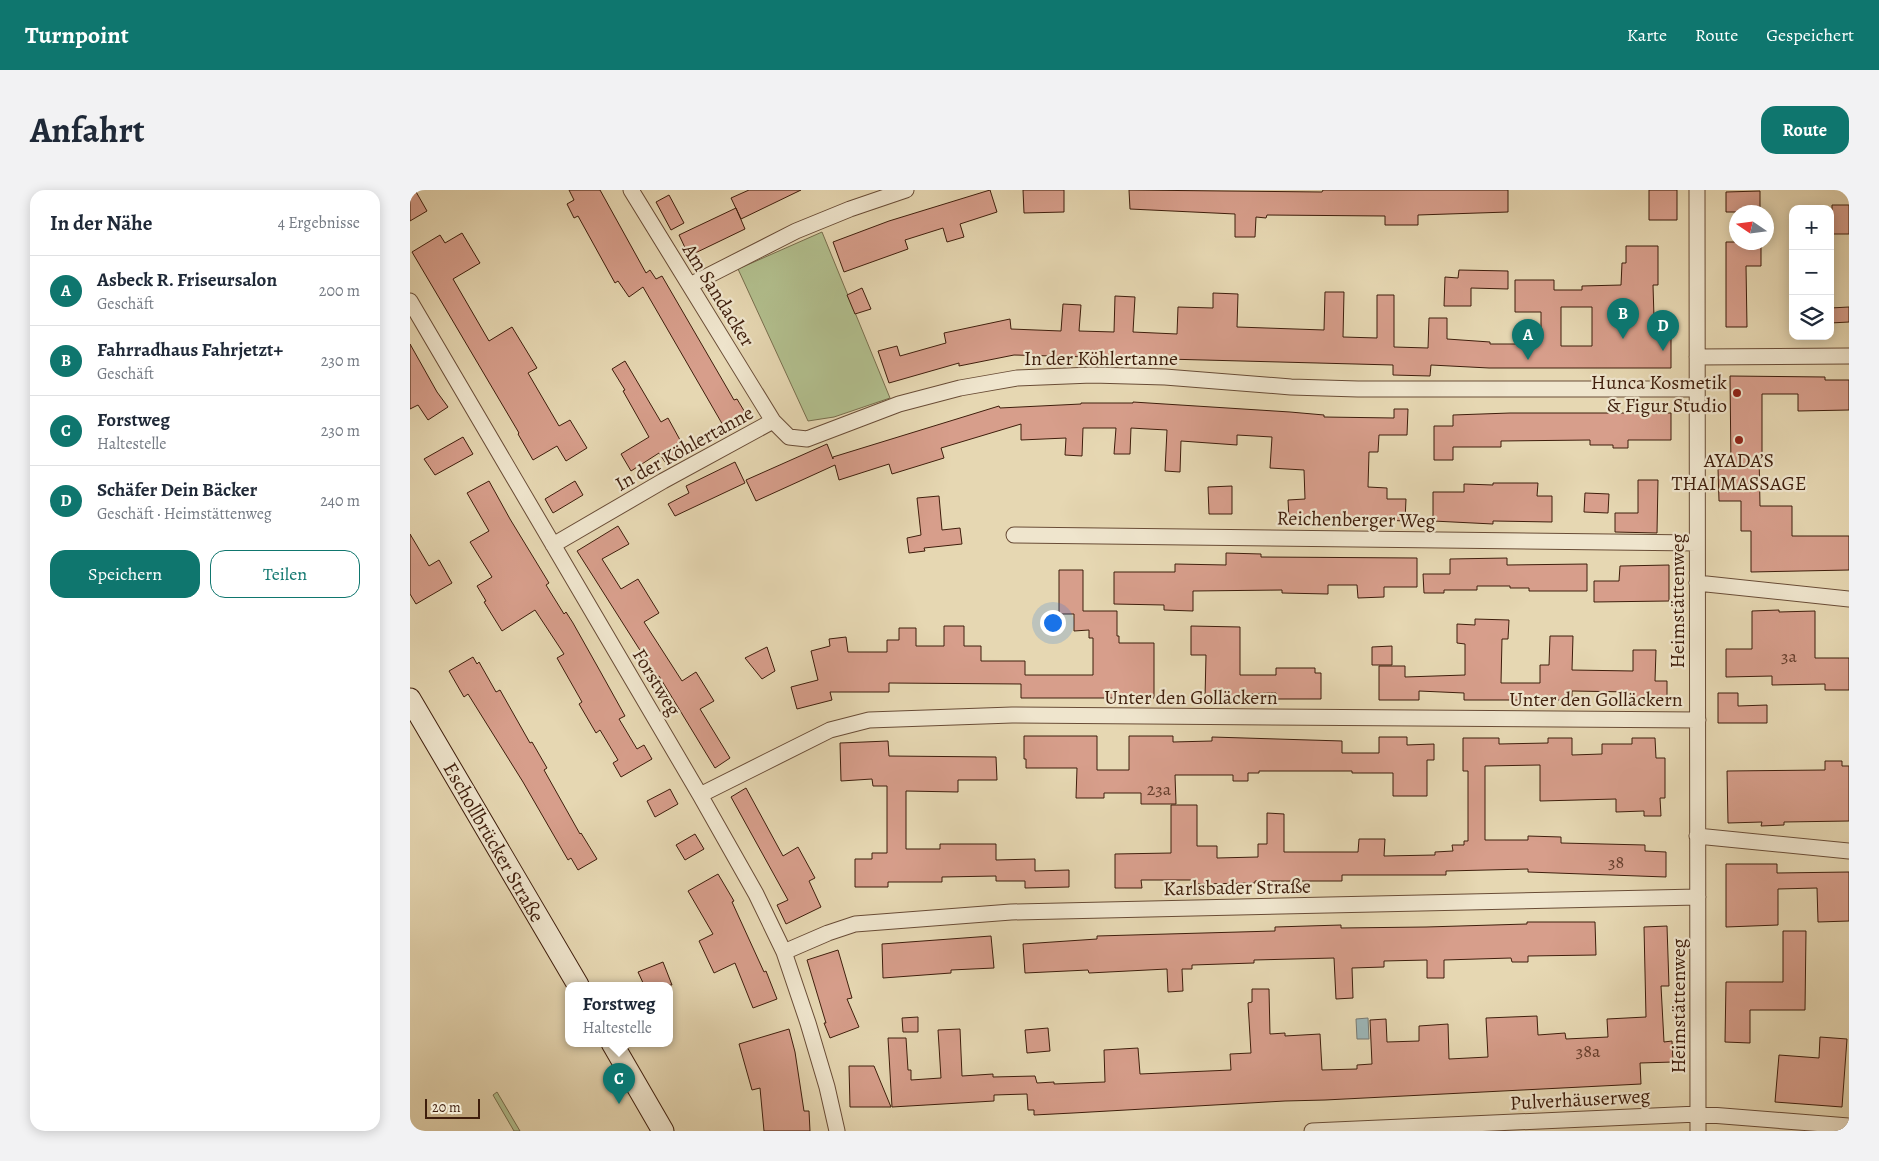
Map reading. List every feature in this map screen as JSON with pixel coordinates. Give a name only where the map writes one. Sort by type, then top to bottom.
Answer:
[{"type":"main road","name":"Eschollbrücker Straße","points":[[410,699],[576,982]]},
{"type":"main road","points":[[614,1047],[663,1131]]},
{"type":"street","name":"Am Sandacker","points":[[631,190],[773,421]]},
{"type":"street","points":[[690,285],[796,231],[850,209],[906,190]]},
{"type":"street","name":"Heimstättenweg","points":[[1697,190],[1698,1131]]},
{"type":"street","name":"Forstweg","points":[[410,301],[700,795],[756,894],[784,952],[808,1023],[827,1087],[836,1131]]},
{"type":"street","points":[[1697,357],[1849,356]]},
{"type":"street","name":"In der Köhlertanne","points":[[553,545],[663,481],[773,421],[789,437],[806,439],[899,404],[960,388],[1017,378],[1092,375],[1165,376],[1291,388],[1348,389],[1697,389]]},
{"type":"street","name":"Reichenberger Weg","points":[[1014,535],[1697,543]]},
{"type":"street","points":[[1697,583],[1849,599]]},
{"type":"street","name":"Unter den Golläckern","points":[[700,795],[830,730],[869,720],[1022,715],[1698,720]]},
{"type":"street","points":[[1697,836],[1849,851]]},
{"type":"street","name":"Karlsbader Straße","points":[[784,952],[828,933],[855,924],[1011,912],[1698,896]]},
{"type":"street","name":"Pulverhäuserweg","points":[[1312,1131],[1698,1114],[1849,1126]]},
{"type":"green space","points":[[822,232],[890,398],[834,417],[808,421],[738,269]]},
{"type":"green space","points":[[497,1092],[520,1131],[514,1131],[493,1095]]},
{"type":"water","points":[[1368,1018],[1369,1039],[1357,1039],[1356,1019]]},
{"type":"building","points":[[410,190],[415,190],[427,211],[410,221]]},
{"type":"building","points":[[569,190],[600,190],[646,273],[650,270],[656,279],[662,276],[734,400],[737,399],[746,414],[724,427],[643,287],[629,297],[618,281],[615,283],[578,216],[574,218],[567,204],[574,200]]},
{"type":"building","points":[[749,190],[801,190],[741,219],[731,198]]},
{"type":"building","points":[[990,190],[997,212],[960,224],[964,237],[947,242],[943,228],[905,240],[908,249],[844,272],[833,242],[889,221]]},
{"type":"building","points":[[1023,190],[1064,190],[1064,212],[1024,213]]},
{"type":"building","points":[[1129,190],[1322,192],[1323,190],[1508,190],[1508,212],[1418,215],[1418,225],[1385,225],[1385,216],[1267,215],[1266,218],[1256,217],[1255,237],[1235,237],[1235,214],[1130,209]]},
{"type":"building","points":[[1649,190],[1677,190],[1677,220],[1649,220]]},
{"type":"building","points":[[1760,191],[1760,205],[1729,205],[1729,212],[1726,212],[1726,192]]},
{"type":"building","points":[[669,195],[684,223],[671,230],[656,202]]},
{"type":"building","points":[[1834,205],[1849,205],[1849,234],[1834,234]]},
{"type":"building","points":[[736,208],[745,229],[689,256],[679,235]]},
{"type":"building","points":[[462,233],[480,263],[453,279],[489,341],[512,327],[537,368],[528,373],[559,426],[570,420],[587,448],[566,461],[557,446],[533,460],[412,252],[440,235],[445,243]]},
{"type":"building","points":[[1726,242],[1729,242],[1729,250],[1761,250],[1761,266],[1746,266],[1747,327],[1726,327]]},
{"type":"building","points":[[1626,246],[1658,246],[1658,285],[1653,285],[1654,318],[1671,318],[1671,368],[1489,368],[1431,365],[1430,376],[1393,375],[1393,365],[1014,355],[959,366],[959,363],[889,383],[878,351],[897,346],[900,356],[946,343],[944,333],[1010,319],[1011,329],[1061,331],[1063,304],[1081,305],[1079,331],[1114,332],[1115,296],[1135,297],[1133,332],[1177,334],[1178,307],[1213,308],[1213,293],[1238,294],[1237,327],[1324,330],[1325,292],[1344,292],[1343,337],[1377,338],[1377,295],[1394,295],[1394,347],[1428,348],[1429,318],[1447,318],[1447,339],[1490,342],[1490,344],[1526,344],[1527,340],[1541,340],[1541,312],[1515,312],[1515,280],[1554,280],[1554,290],[1582,290],[1582,286],[1621,285],[1622,263],[1626,263]],"holes":[[[1561,307],[1592,307],[1592,346],[1561,346]]]},
{"type":"building","points":[[1459,270],[1508,271],[1508,289],[1471,288],[1471,306],[1444,306],[1445,277],[1458,278]]},
{"type":"building","points":[[862,288],[871,309],[855,314],[847,295]]},
{"type":"building","points":[[1849,307],[1849,322],[1834,323],[1834,308]]},
{"type":"building","points":[[410,344],[437,392],[448,407],[428,420],[418,405],[410,409]]},
{"type":"building","points":[[625,361],[661,422],[668,418],[685,449],[665,462],[659,453],[631,471],[621,454],[649,437],[612,369]]},
{"type":"building","points":[[1730,376],[1825,377],[1825,380],[1849,380],[1849,410],[1798,411],[1798,394],[1762,394],[1762,454],[1759,454],[1760,506],[1792,506],[1792,536],[1849,536],[1849,570],[1751,572],[1751,531],[1741,531],[1741,501],[1719,501],[1718,469],[1731,468]]},
{"type":"building","points":[[1133,402],[1290,412],[1324,415],[1324,417],[1394,418],[1394,409],[1408,409],[1407,435],[1379,435],[1378,452],[1369,452],[1368,487],[1387,488],[1387,499],[1406,499],[1405,521],[1314,517],[1289,518],[1288,500],[1305,499],[1304,470],[1270,468],[1272,437],[1237,435],[1237,445],[1181,441],[1180,472],[1165,471],[1167,430],[1131,428],[1130,454],[1114,454],[1116,428],[1083,428],[1082,456],[1065,455],[1066,438],[1021,440],[1021,424],[941,448],[944,458],[892,474],[889,464],[839,480],[835,465],[756,501],[746,480],[827,444],[833,459],[833,457],[999,406],[1000,408]]},
{"type":"building","points":[[1671,413],[1671,440],[1628,440],[1628,448],[1613,448],[1613,445],[1590,445],[1590,440],[1501,441],[1501,447],[1453,447],[1453,460],[1434,460],[1434,426],[1453,426],[1453,415]]},
{"type":"building","points":[[463,437],[473,454],[435,475],[424,459]]},
{"type":"building","points":[[735,462],[745,483],[675,516],[668,504],[689,493],[686,486]]},
{"type":"building","points":[[1638,480],[1658,480],[1657,533],[1615,532],[1615,513],[1638,513]]},
{"type":"building","points":[[489,481],[549,583],[546,585],[564,614],[566,612],[573,623],[625,716],[619,719],[637,749],[644,745],[652,759],[621,777],[613,763],[618,760],[600,730],[596,733],[579,704],[582,702],[557,658],[564,654],[535,610],[502,631],[484,602],[486,601],[477,586],[492,577],[470,542],[489,531],[467,493]]},
{"type":"building","points":[[575,481],[583,495],[553,513],[545,499]]},
{"type":"building","points":[[1493,483],[1538,483],[1537,496],[1552,496],[1552,522],[1493,521],[1493,524],[1433,521],[1433,492],[1464,492],[1464,484],[1493,485]]},
{"type":"building","points":[[1232,486],[1232,514],[1209,514],[1208,487]]},
{"type":"building","points":[[1585,493],[1609,494],[1608,513],[1584,512]]},
{"type":"building","points":[[939,496],[942,530],[960,528],[962,544],[924,548],[925,551],[909,553],[907,538],[921,535],[917,498]]},
{"type":"building","points":[[618,526],[629,544],[602,559],[621,589],[638,579],[659,613],[644,622],[682,681],[696,672],[714,701],[700,709],[730,758],[715,768],[659,676],[657,677],[577,551]]},
{"type":"building","points":[[410,534],[429,566],[439,560],[452,583],[416,604],[410,594]]},
{"type":"building","points":[[1226,553],[1261,554],[1261,557],[1417,558],[1417,587],[1384,587],[1384,597],[1358,598],[1357,585],[1328,585],[1328,594],[1282,593],[1282,590],[1193,591],[1193,611],[1164,610],[1164,605],[1114,604],[1114,572],[1175,572],[1175,564],[1226,565]]},
{"type":"building","points":[[1507,558],[1507,565],[1587,564],[1587,591],[1529,591],[1529,588],[1510,588],[1510,586],[1477,586],[1477,590],[1444,590],[1444,593],[1424,593],[1423,574],[1450,574],[1450,559]]},
{"type":"building","points":[[1669,565],[1669,601],[1594,602],[1594,581],[1619,581],[1620,566]]},
{"type":"building","points":[[1059,570],[1083,570],[1083,611],[1117,611],[1117,636],[1119,636],[1119,643],[1154,643],[1154,698],[1021,698],[1021,684],[889,683],[889,692],[830,692],[832,700],[797,709],[791,687],[818,680],[811,651],[830,646],[829,639],[846,637],[848,652],[887,652],[887,640],[899,640],[899,628],[916,628],[916,646],[944,646],[944,626],[964,626],[964,646],[981,646],[981,661],[1025,661],[1025,675],[1093,675],[1093,638],[1089,638],[1089,630],[1074,631],[1074,614],[1059,614]]},
{"type":"building","points":[[1779,610],[1779,612],[1815,611],[1815,658],[1849,658],[1849,690],[1825,690],[1825,684],[1772,685],[1772,676],[1726,677],[1726,649],[1752,649],[1752,611]]},
{"type":"building","points":[[1475,619],[1509,620],[1508,639],[1502,639],[1501,683],[1540,683],[1540,665],[1549,665],[1550,636],[1573,636],[1572,670],[1633,671],[1633,650],[1656,650],[1655,681],[1667,681],[1667,702],[1632,701],[1632,692],[1572,691],[1572,700],[1464,700],[1464,693],[1419,691],[1419,700],[1379,700],[1379,666],[1405,666],[1405,677],[1465,675],[1465,644],[1457,643],[1457,624],[1475,625]]},
{"type":"building","points":[[1191,626],[1240,627],[1240,675],[1276,675],[1276,668],[1315,668],[1315,673],[1321,673],[1321,699],[1276,699],[1276,693],[1239,694],[1239,698],[1205,698],[1206,655],[1191,655]]},
{"type":"building","points":[[1392,646],[1392,665],[1372,665],[1372,647]]},
{"type":"building","points":[[767,647],[775,671],[762,679],[745,658]]},
{"type":"building","points":[[473,657],[477,664],[479,662],[496,692],[500,690],[530,743],[532,742],[547,768],[544,770],[580,834],[597,859],[578,870],[571,858],[568,860],[523,782],[468,694],[464,697],[449,671]]},
{"type":"building","points":[[1718,693],[1738,693],[1738,706],[1767,705],[1767,723],[1718,723]]},
{"type":"building","points":[[1024,736],[1097,736],[1097,770],[1129,770],[1129,736],[1173,736],[1173,742],[1212,741],[1212,737],[1342,741],[1342,753],[1379,753],[1379,737],[1407,737],[1407,745],[1434,744],[1434,760],[1427,760],[1427,796],[1393,796],[1393,773],[1259,771],[1259,773],[1248,773],[1248,781],[1233,781],[1233,775],[1175,775],[1176,804],[1141,804],[1141,793],[1104,793],[1104,798],[1076,798],[1077,768],[1026,768]]},
{"type":"building","points":[[1463,738],[1499,738],[1499,744],[1548,743],[1548,738],[1572,738],[1572,755],[1602,754],[1602,744],[1632,744],[1632,738],[1655,738],[1656,758],[1665,758],[1665,798],[1660,798],[1661,816],[1644,816],[1644,811],[1616,812],[1616,799],[1540,801],[1540,765],[1485,766],[1485,840],[1528,840],[1528,836],[1561,837],[1561,843],[1645,845],[1645,851],[1666,852],[1666,877],[1528,872],[1528,869],[1446,871],[1446,875],[1342,875],[1342,881],[1255,881],[1255,883],[1192,884],[1192,880],[1141,880],[1142,888],[1115,888],[1115,854],[1171,853],[1171,805],[1197,805],[1197,846],[1217,846],[1217,858],[1258,857],[1258,844],[1267,844],[1267,813],[1284,814],[1284,852],[1358,852],[1359,839],[1385,839],[1384,856],[1435,855],[1435,852],[1453,851],[1452,845],[1464,845],[1464,841],[1468,841],[1468,771],[1463,771]]},
{"type":"building","points":[[888,741],[889,756],[996,757],[997,780],[958,780],[958,792],[906,791],[906,849],[940,849],[940,844],[996,844],[996,860],[1035,859],[1035,871],[1069,870],[1069,887],[1025,888],[1025,881],[996,881],[996,876],[942,877],[942,882],[888,882],[888,887],[855,887],[855,859],[872,859],[872,853],[887,853],[887,786],[873,786],[872,779],[841,781],[840,743]]},
{"type":"building","points":[[1825,761],[1842,761],[1842,766],[1849,766],[1849,821],[1784,822],[1784,825],[1761,826],[1762,822],[1728,823],[1727,771],[1825,770]]},
{"type":"building","points":[[746,788],[783,856],[798,847],[815,878],[809,881],[821,907],[786,924],[777,905],[788,900],[731,797]]},
{"type":"building","points":[[670,789],[678,804],[655,817],[647,801]]},
{"type":"building","points":[[695,834],[704,849],[685,860],[676,845]]},
{"type":"building","points":[[1726,864],[1777,864],[1777,873],[1849,872],[1849,921],[1818,922],[1817,888],[1778,889],[1778,925],[1726,927]]},
{"type":"building","points":[[718,874],[734,901],[732,902],[764,972],[766,971],[777,999],[753,1008],[735,963],[714,973],[699,941],[713,934],[688,891]]},
{"type":"building","points":[[1527,922],[1595,922],[1596,955],[1528,956],[1528,962],[1512,962],[1511,958],[1444,960],[1444,978],[1427,978],[1427,960],[1384,961],[1384,967],[1352,968],[1353,998],[1336,999],[1334,958],[1254,960],[1254,963],[1192,965],[1192,969],[1182,969],[1183,991],[1168,992],[1167,969],[1089,973],[1088,970],[1025,973],[1023,944],[1097,939],[1097,936],[1275,931],[1275,927],[1341,925],[1341,928],[1426,927],[1527,924]]},
{"type":"building","points":[[1667,926],[1669,986],[1661,986],[1664,1042],[1672,1041],[1673,1062],[1640,1063],[1641,1084],[1034,1115],[1034,1110],[1028,1110],[1027,1094],[994,1095],[994,1101],[892,1107],[888,1038],[906,1038],[908,1070],[911,1070],[911,1080],[941,1078],[938,1030],[960,1029],[962,1076],[993,1074],[993,1077],[1035,1076],[1037,1083],[1054,1082],[1054,1084],[1105,1082],[1104,1050],[1138,1048],[1140,1074],[1231,1070],[1230,1054],[1251,1053],[1248,1003],[1252,1002],[1252,989],[1269,989],[1270,1034],[1285,1033],[1285,1036],[1320,1034],[1322,1070],[1357,1069],[1357,1065],[1372,1064],[1370,1020],[1386,1019],[1387,1042],[1419,1041],[1419,1026],[1448,1024],[1449,1059],[1488,1057],[1486,1018],[1537,1016],[1538,1035],[1565,1033],[1566,1039],[1608,1037],[1607,1019],[1646,1017],[1644,927]]},
{"type":"building","points":[[1783,931],[1806,931],[1805,1010],[1750,1010],[1750,1043],[1725,1042],[1726,982],[1783,982]]},
{"type":"building","points":[[991,936],[994,968],[951,970],[951,973],[883,978],[882,944]]},
{"type":"building","points":[[838,950],[852,998],[847,999],[859,1027],[830,1038],[824,1023],[826,1023],[807,960]]},
{"type":"building","points":[[663,962],[671,982],[643,982],[638,972]]},
{"type":"building","points":[[918,1017],[918,1032],[903,1032],[902,1018]]},
{"type":"building","points":[[1048,1028],[1050,1051],[1027,1053],[1025,1030]]},
{"type":"building","points":[[789,1029],[795,1052],[804,1111],[809,1111],[810,1131],[764,1131],[760,1088],[752,1090],[739,1044]]},
{"type":"building","points":[[1820,1037],[1847,1039],[1842,1107],[1775,1102],[1779,1055],[1819,1058]]},
{"type":"building","points":[[849,1066],[874,1066],[891,1107],[850,1107]]},
{"type":"place","name":"Fahrradhaus Fahrjetzt+","points":[[1623,339]]},
{"type":"place","name":"Schäfer Dein Bäcker","points":[[1663,351]]},
{"type":"place","name":"Asbeck R. Friseursalon","points":[[1528,360]]},
{"type":"place","name":"Hunca Kosmetik & Figur Studio","points":[[1737,393]]},
{"type":"place","name":"AYADA’S THAI MASSAGE","points":[[1739,440]]},
{"type":"place","name":"Forstweg","points":[[619,1104]]}]
